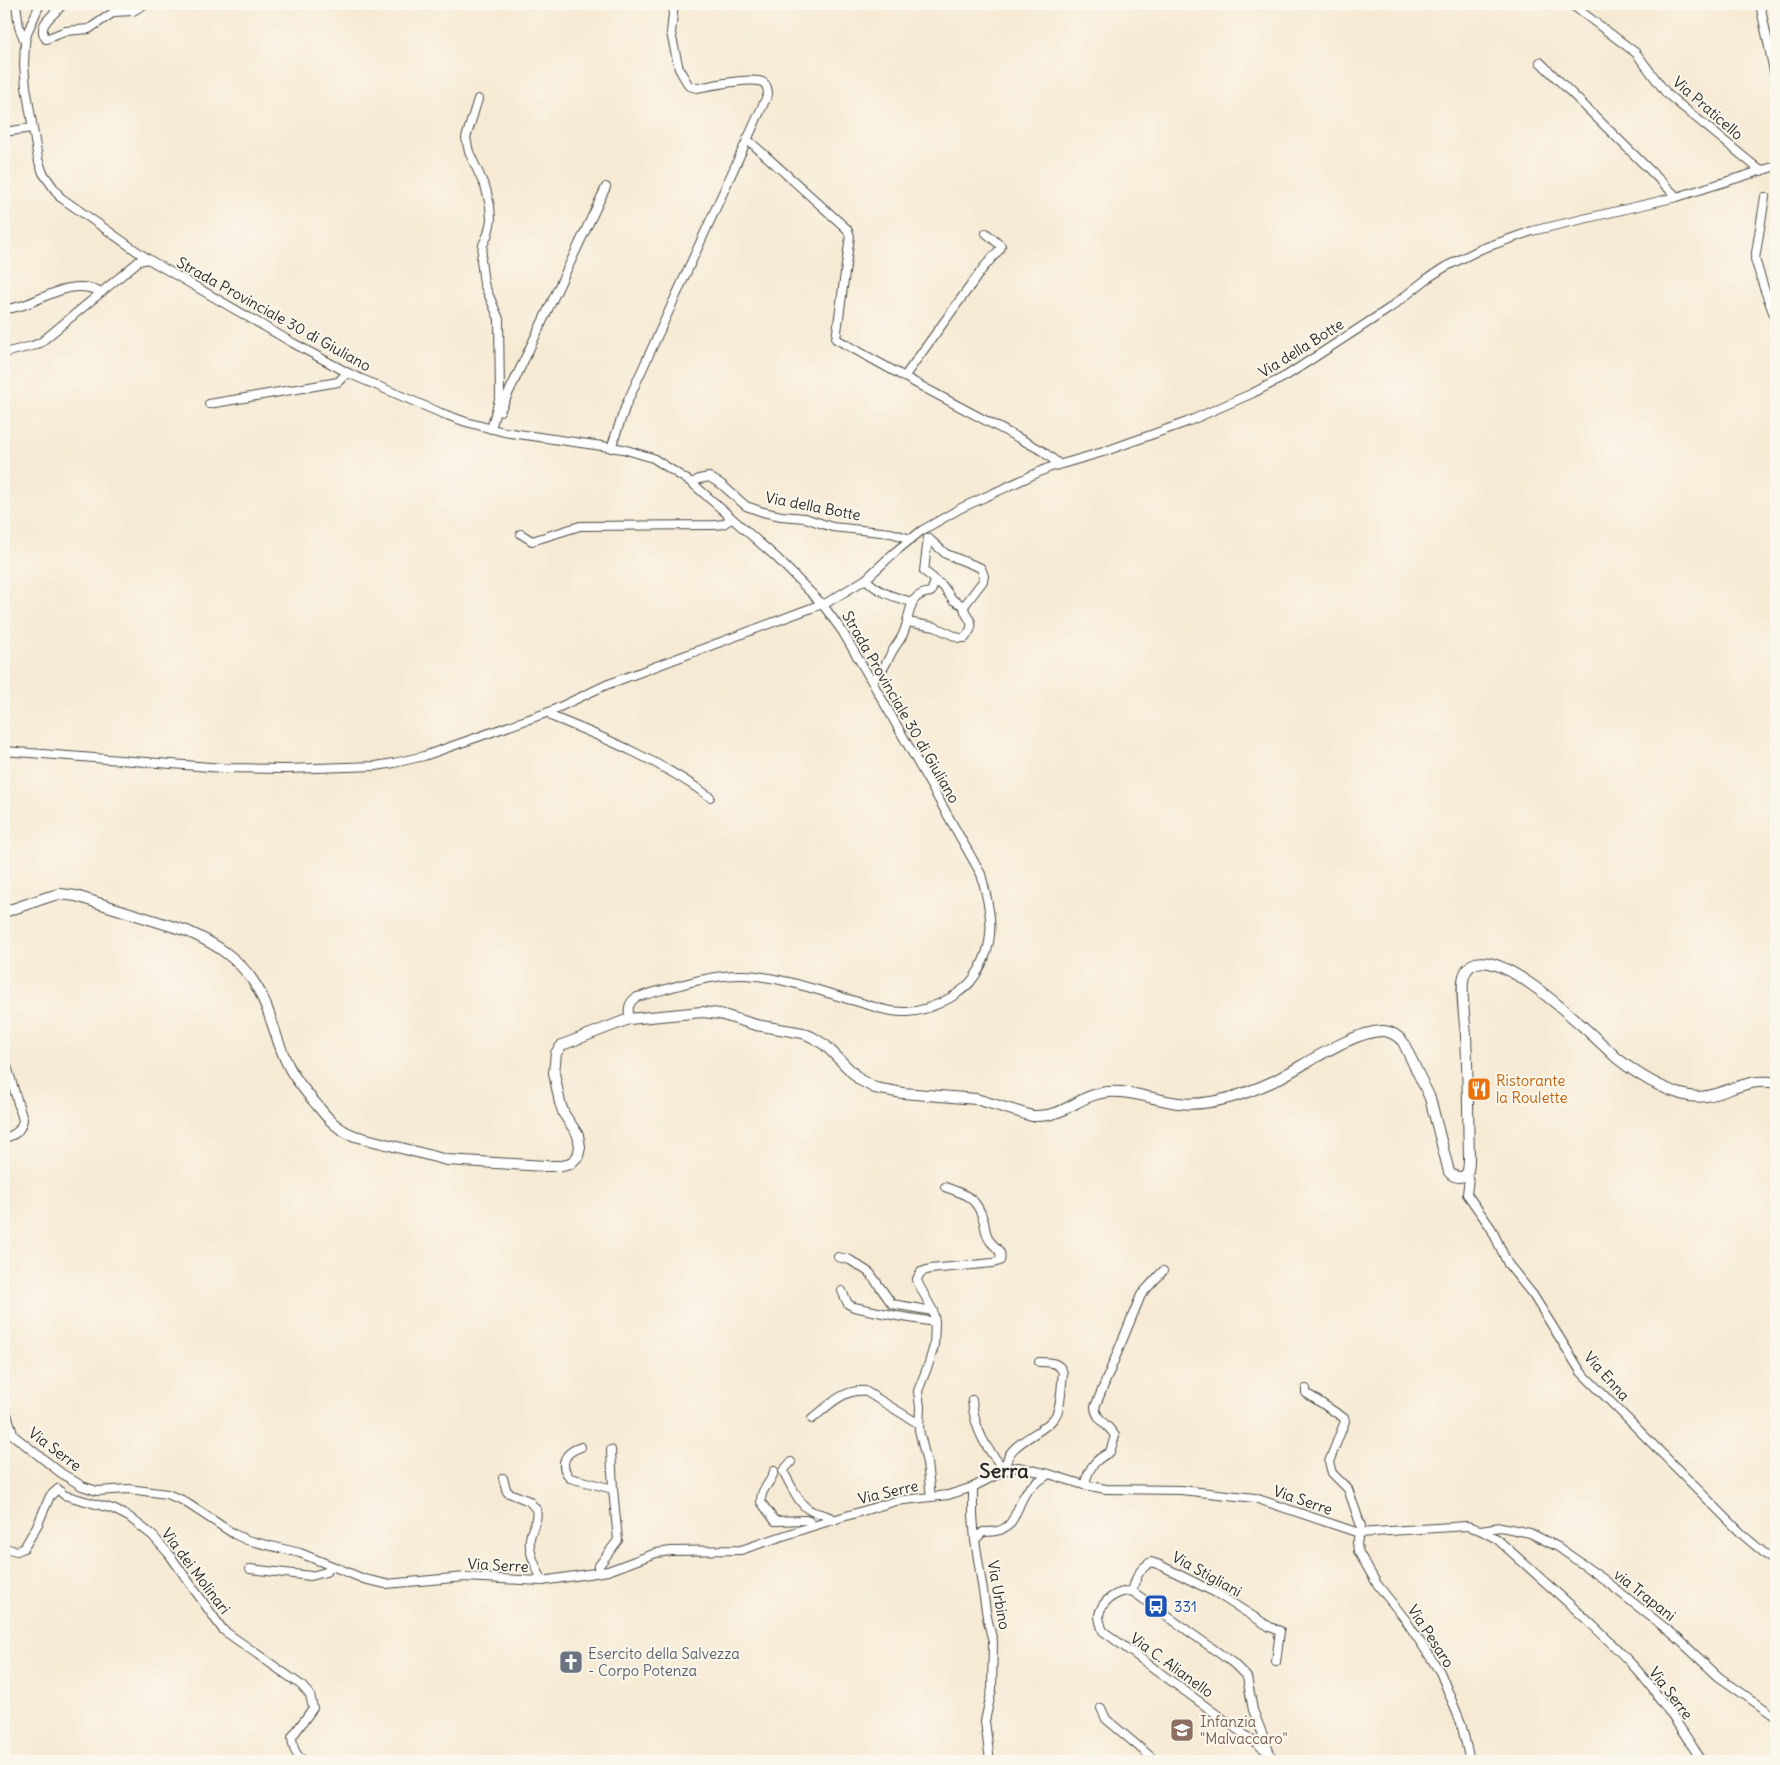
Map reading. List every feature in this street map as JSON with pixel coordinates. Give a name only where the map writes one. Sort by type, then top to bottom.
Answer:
[{"type":"main road","points":[[4,912],[60,894],[76,896],[187,930],[209,941],[232,957],[247,972],[256,985],[288,1066],[301,1086],[335,1125],[344,1132],[355,1136],[447,1160],[545,1166],[562,1166],[574,1162],[580,1147],[578,1136],[564,1114],[554,1073],[556,1053],[562,1045],[629,1019],[702,1012],[720,1014],[756,1025],[803,1033],[819,1040],[860,1080],[875,1088],[903,1093],[976,1099],[1032,1116],[1055,1114],[1090,1096],[1108,1092],[1180,1103],[1228,1098],[1272,1082],[1355,1038],[1379,1032],[1389,1032],[1404,1042],[1424,1083],[1436,1118],[1449,1172],[1454,1177],[1461,1177],[1468,1170],[1469,1148],[1463,983],[1466,972],[1475,963],[1487,962],[1521,977],[1632,1069],[1649,1080],[1682,1095],[1697,1098],[1710,1096],[1752,1081],[1767,1081],[1776,1084]]},
{"type":"street","points":[[16,4],[25,42]]},
{"type":"street","name":"Strada Provinciale 30 di Giuliano","points":[[40,4],[25,42],[24,65],[38,159],[43,173],[60,197],[148,258],[347,373],[441,413],[491,429],[624,449],[653,458],[692,483],[777,558],[823,604],[842,630],[981,874],[988,901],[991,935],[988,950],[971,982],[960,992],[928,1009],[906,1012],[886,1010],[774,979],[745,975],[720,976],[699,980],[637,997],[628,1008],[629,1019]]},
{"type":"street","points":[[62,4],[44,24],[43,34],[46,40],[66,31],[89,29],[114,12],[133,11],[145,4]]},
{"type":"street","points":[[611,448],[626,405],[768,94],[767,87],[763,82],[753,80],[697,88],[689,86],[679,69],[671,33],[674,4]]},
{"type":"street","name":"Via Praticello","points":[[1572,4],[1636,53],[1667,94],[1761,171]]},
{"type":"street","points":[[1760,4],[1776,81]]},
{"type":"street","points":[[1540,62],[1677,197]]},
{"type":"street","points":[[478,99],[466,138],[469,152],[486,189],[490,206],[491,220],[481,260],[484,284],[499,320],[500,396],[491,429]]},
{"type":"street","points":[[4,132],[32,128]]},
{"type":"street","points":[[747,139],[847,229],[850,236],[836,339],[1042,450],[1059,464]]},
{"type":"street","name":"Via della Botte","points":[[4,751],[223,768],[286,769],[376,766],[424,756],[549,712],[606,685],[823,604],[866,579],[926,528],[962,508],[1059,464],[1103,452],[1187,422],[1253,393],[1286,376],[1390,308],[1428,278],[1481,249],[1532,231],[1677,197],[1776,166]]},
{"type":"street","points":[[491,429],[606,187]]},
{"type":"street","points":[[1765,197],[1755,259],[1776,320]]},
{"type":"street","points":[[904,377],[979,274],[1000,249],[1001,246],[986,233]]},
{"type":"street","points":[[4,353],[40,343],[140,261],[148,258]]},
{"type":"street","points":[[4,309],[26,304],[67,287],[88,287],[102,292]]},
{"type":"street","points":[[209,404],[338,382],[347,373]]},
{"type":"street","name":"Via della Botte","points":[[692,483],[709,477],[721,484],[746,506],[763,512],[805,518],[832,527],[891,533],[911,539]]},
{"type":"street","points":[[521,534],[532,541],[580,526],[715,525],[723,524],[732,519]]},
{"type":"street","points":[[907,622],[935,627],[963,639],[967,636],[972,624],[972,620],[965,614],[964,606],[983,581],[984,576],[980,568],[946,554],[928,538],[924,571],[942,585],[953,600],[964,606]]},
{"type":"street","points":[[866,579],[876,589],[912,602]]},
{"type":"street","points":[[871,680],[876,677],[886,664],[894,648],[903,637],[912,602],[922,593],[931,592],[935,581]]},
{"type":"street","points":[[549,712],[553,717],[654,761],[686,779],[710,797]]},
{"type":"street","points":[[4,1056],[23,1120],[21,1128],[15,1135],[4,1138]]},
{"type":"street","name":"Via Enna","points":[[1466,1174],[1468,1178],[1467,1194],[1490,1228],[1508,1264],[1533,1296],[1582,1372],[1744,1536],[1776,1563]]},
{"type":"street","points":[[931,1497],[919,1424],[920,1407],[918,1391],[932,1355],[935,1322],[933,1311],[917,1279],[921,1272],[930,1269],[994,1263],[1000,1261],[1001,1256],[997,1248],[990,1241],[981,1210],[976,1201],[945,1186]]},
{"type":"street","points":[[838,1257],[850,1260],[870,1273],[892,1304],[933,1311]]},
{"type":"street","points":[[1084,1485],[1090,1468],[1098,1458],[1110,1452],[1115,1436],[1112,1430],[1099,1418],[1095,1407],[1141,1295],[1163,1271]]},
{"type":"street","points":[[842,1291],[848,1304],[854,1307],[935,1322]]},
{"type":"street","points":[[1006,1470],[1006,1463],[1014,1450],[1022,1442],[1048,1425],[1058,1412],[1062,1368],[1051,1362],[1039,1362]]},
{"type":"street","name":"Via Pesaro","points":[[1306,1389],[1306,1393],[1344,1418],[1345,1422],[1329,1462],[1332,1473],[1348,1489],[1352,1498],[1361,1526],[1357,1543],[1358,1551],[1377,1584],[1405,1619],[1440,1672],[1461,1723],[1470,1761]]},
{"type":"street","points":[[812,1418],[847,1392],[864,1391],[919,1424]]},
{"type":"street","points":[[972,1400],[976,1423],[984,1442],[993,1457],[1006,1470]]},
{"type":"street","name":"Via Serre","points":[[4,1404],[13,1434]]},
{"type":"street","name":"Via Serre","points":[[4,1428],[61,1474],[82,1486],[97,1491],[129,1489],[167,1494],[182,1500],[234,1534],[247,1540],[300,1553],[364,1579],[386,1584],[464,1577],[542,1581],[600,1572],[632,1563],[656,1553],[741,1550],[896,1501],[948,1495],[973,1487],[1006,1470],[1018,1468],[1049,1474],[1084,1485],[1116,1489],[1181,1490],[1255,1498],[1359,1533],[1467,1526],[1497,1539],[1639,1672],[1702,1761]]},
{"type":"street","points":[[581,1447],[572,1450],[567,1456],[564,1466],[567,1475],[570,1478],[613,1489]]},
{"type":"street","points":[[600,1572],[598,1567],[616,1546],[618,1540],[613,1489],[612,1450]]},
{"type":"street","points":[[791,1462],[783,1471],[802,1503],[806,1508],[828,1515],[834,1520]]},
{"type":"street","points":[[774,1471],[762,1491],[760,1502],[775,1521],[806,1520],[813,1526]]},
{"type":"street","points":[[4,1548],[17,1551],[24,1548],[38,1524],[50,1496],[58,1489],[61,1474]]},
{"type":"street","points":[[975,1540],[983,1532],[998,1533],[1013,1521],[1026,1492],[1049,1474]]},
{"type":"street","points":[[503,1478],[507,1492],[529,1501],[536,1509],[537,1520],[529,1541],[530,1550],[542,1581]]},
{"type":"street","name":"Via Urbino","points":[[973,1487],[975,1540],[987,1616],[994,1642],[992,1689],[985,1721],[990,1761]]},
{"type":"street","name":"Via dei Molinari","points":[[58,1489],[64,1495],[113,1509],[129,1517],[152,1535],[169,1554],[223,1630],[301,1685],[310,1695],[313,1708],[292,1737],[293,1748],[298,1758],[305,1761]]},
{"type":"street","name":"via Trapani","points":[[1480,1530],[1501,1527],[1530,1533],[1558,1547],[1602,1578],[1667,1629],[1719,1677],[1776,1717]]},
{"type":"street","name":"Via Stigliani","points":[[1132,1591],[1141,1568],[1151,1562],[1160,1565],[1216,1593],[1270,1627],[1280,1631],[1276,1662]]},
{"type":"street","points":[[250,1569],[311,1576],[318,1575],[331,1567]]},
{"type":"street","name":"Via C. Alianello","points":[[1132,1591],[1121,1591],[1110,1598],[1102,1608],[1099,1617],[1103,1631],[1268,1752]]},
{"type":"street","points":[[1132,1591],[1227,1658],[1247,1677],[1253,1710],[1273,1761]]},
{"type":"street","points":[[1101,1708],[1106,1719],[1153,1761]]},
{"type":"place","name":"Ristorante la Roulette","points":[[1479,1089]]},
{"type":"place","name":"331","points":[[1156,1606]]},
{"type":"place","name":"Esercito della Salvezza - Corpo Potenza","points":[[571,1662]]},
{"type":"place","name":"Infanzia \"Malvaccaro\"","points":[[1182,1730]]},
{"type":"district","name":"Serra","points":[[1004,1470]]}]
